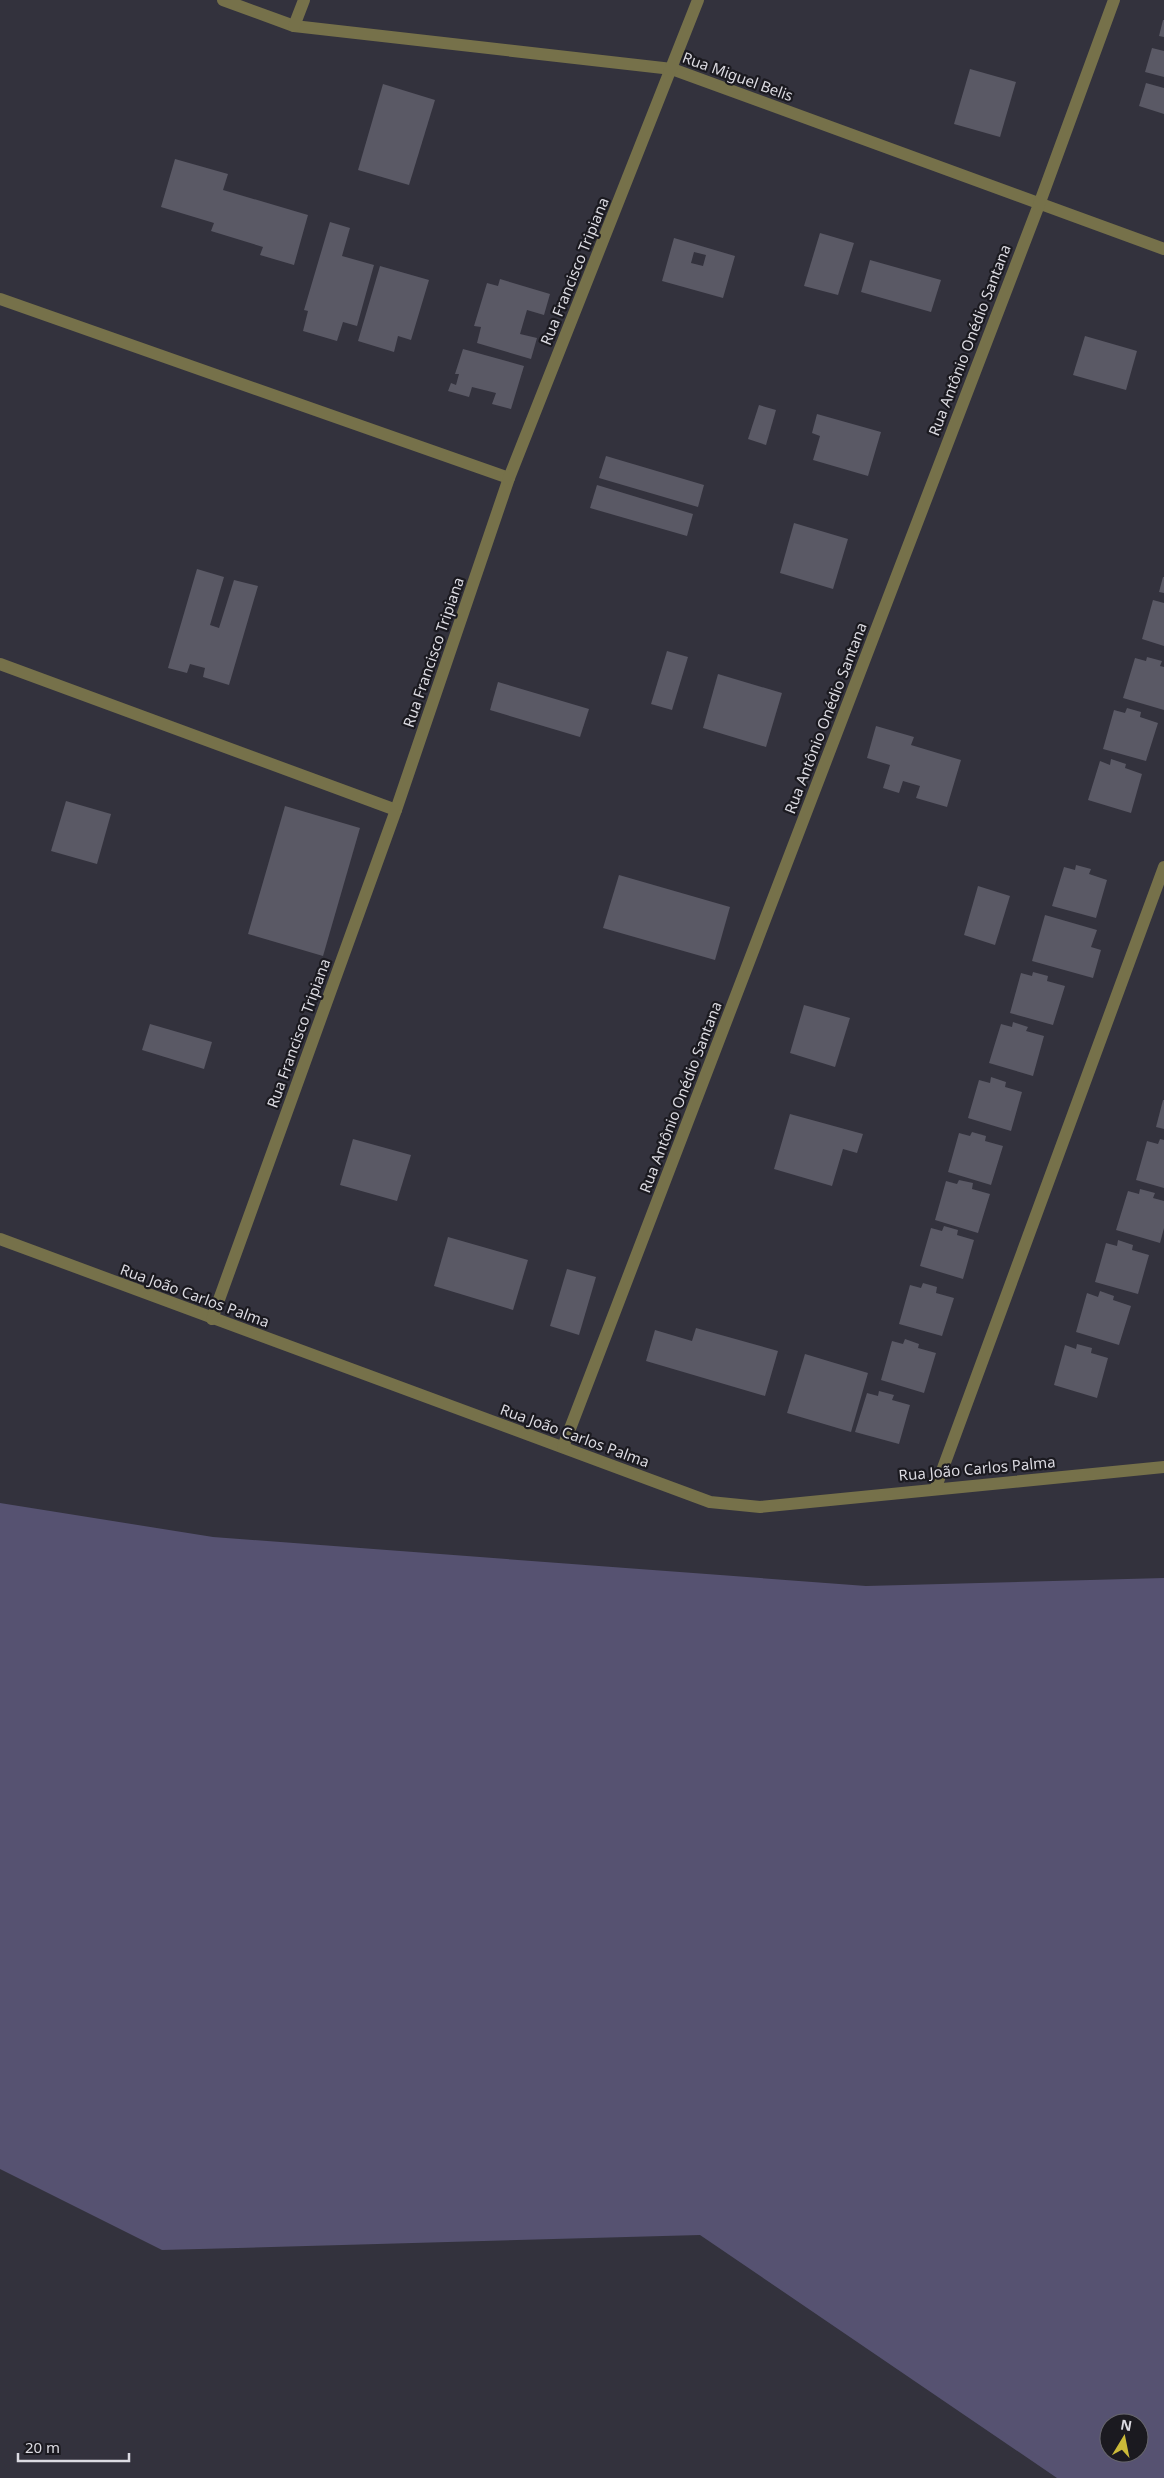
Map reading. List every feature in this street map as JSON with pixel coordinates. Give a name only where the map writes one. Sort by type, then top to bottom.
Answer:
[{"type":"street","name":"Rua Miguel Belis","points":[[223,0],[294,26],[672,70],[1040,202],[1164,249]]},
{"type":"street","points":[[294,26],[304,0]]},
{"type":"street","name":"Rua Francisco Tripiana","points":[[212,1319],[396,810],[509,478],[672,70],[698,0]]},
{"type":"street","name":"Rua Antônio Onédio Santana","points":[[563,1447],[1040,202],[1114,0]]},
{"type":"street","points":[[0,299],[509,478]]},
{"type":"street","points":[[0,664],[396,810]]},
{"type":"street","points":[[936,1487],[1164,867]]},
{"type":"street","name":"Rua João Carlos Palma","points":[[0,1239],[710,1502],[760,1507],[936,1487],[1164,1467]]},
{"type":"shaded area","points":[[0,1503],[213,1537],[866,1586],[1164,1578],[1164,2478],[1057,2478],[700,2235],[162,2250],[0,2169]]},
{"type":"building","points":[[1164,20],[1164,37],[1159,36]]},
{"type":"building","points":[[1152,48],[1164,51],[1164,77],[1145,72]]},
{"type":"building","points":[[970,69],[1016,82],[1000,137],[954,124]]},
{"type":"building","points":[[1146,83],[1164,88],[1164,114],[1139,106]]},
{"type":"building","points":[[383,84],[435,100],[409,185],[358,170]]},
{"type":"building","points":[[175,159],[228,174],[223,190],[308,215],[294,265],[260,255],[263,247],[211,231],[214,223],[161,207]]},
{"type":"building","points":[[330,222],[350,228],[342,256],[374,265],[357,326],[343,322],[337,341],[303,331],[308,311],[304,310]]},
{"type":"building","points":[[820,233],[854,243],[838,295],[804,286]]},
{"type":"building","points":[[674,238],[735,256],[723,298],[662,281]],"holes":[[[694,252],[706,255],[703,266],[691,263]]]},
{"type":"building","points":[[870,260],[941,280],[931,312],[861,292]]},
{"type":"building","points":[[380,266],[429,280],[411,340],[398,336],[394,352],[358,341]]},
{"type":"building","points":[[500,279],[550,294],[544,315],[527,310],[520,334],[537,338],[531,359],[477,343],[481,327],[474,326],[487,283],[498,286]]},
{"type":"building","points":[[1085,336],[1137,351],[1126,390],[1073,375]]},
{"type":"building","points":[[463,349],[524,366],[511,409],[492,404],[496,393],[472,387],[469,397],[448,391],[451,383],[456,385],[459,374],[455,374]]},
{"type":"building","points":[[759,405],[776,410],[766,445],[748,439]]},
{"type":"building","points":[[817,414],[881,432],[868,476],[813,460],[820,436],[812,433]]},
{"type":"building","points":[[606,456],[704,485],[698,507],[599,478]]},
{"type":"building","points":[[597,485],[693,514],[687,536],[590,508]]},
{"type":"building","points":[[794,523],[848,539],[833,589],[780,573]]},
{"type":"building","points":[[197,569],[224,577],[210,625],[219,628],[234,580],[258,586],[229,685],[203,677],[205,668],[190,664],[187,673],[168,668]]},
{"type":"building","points":[[1164,577],[1164,593],[1159,592]]},
{"type":"building","points":[[1153,600],[1164,603],[1164,646],[1142,639]]},
{"type":"building","points":[[667,651],[688,657],[672,710],[651,704]]},
{"type":"building","points":[[1147,657],[1162,661],[1160,666],[1164,667],[1164,710],[1123,698],[1135,658],[1146,661]]},
{"type":"building","points":[[718,674],[782,693],[766,747],[703,728]]},
{"type":"building","points":[[498,682],[589,709],[580,737],[490,710]]},
{"type":"building","points":[[1127,708],[1141,712],[1140,717],[1158,723],[1146,761],[1103,749],[1114,710],[1125,713]]},
{"type":"building","points":[[876,726],[914,737],[911,745],[961,760],[947,807],[916,798],[920,786],[903,781],[899,793],[883,788],[890,765],[867,758]]},
{"type":"building","points":[[1111,759],[1126,764],[1125,768],[1142,774],[1131,813],[1088,800],[1100,761],[1110,765]]},
{"type":"building","points":[[66,801],[111,814],[97,864],[51,851]]},
{"type":"building","points":[[285,806],[360,828],[323,956],[248,934]]},
{"type":"building","points":[[1076,865],[1091,869],[1089,874],[1107,880],[1096,918],[1052,906],[1064,867],[1075,870]]},
{"type":"building","points":[[619,875],[730,907],[715,960],[603,928]]},
{"type":"building","points":[[978,886],[1010,896],[995,945],[964,935]]},
{"type":"building","points":[[1045,915],[1097,930],[1091,947],[1101,950],[1093,978],[1032,961]]},
{"type":"building","points":[[1033,972],[1048,976],[1047,981],[1065,986],[1053,1025],[1010,1013],[1021,973],[1032,976]]},
{"type":"building","points":[[804,1005],[850,1018],[835,1067],[790,1053]]},
{"type":"building","points":[[1013,1022],[1028,1027],[1026,1031],[1044,1036],[1033,1076],[989,1063],[1001,1024],[1012,1027]]},
{"type":"building","points":[[150,1024],[212,1042],[204,1069],[142,1050]]},
{"type":"building","points":[[991,1077],[1006,1082],[1005,1087],[1022,1092],[1011,1131],[968,1118],[979,1080],[990,1083]]},
{"type":"building","points":[[1164,1100],[1164,1129],[1156,1127]]},
{"type":"building","points":[[790,1114],[863,1134],[857,1153],[843,1149],[832,1186],[774,1169]]},
{"type":"building","points":[[972,1132],[986,1136],[985,1141],[1003,1146],[991,1185],[948,1172],[959,1133],[970,1136]]},
{"type":"building","points":[[353,1139],[411,1155],[397,1201],[340,1185]]},
{"type":"building","points":[[1160,1139],[1164,1140],[1164,1188],[1136,1180],[1147,1141],[1158,1144]]},
{"type":"building","points":[[959,1180],[973,1183],[972,1189],[990,1194],[978,1233],[935,1220],[946,1181],[957,1184]]},
{"type":"building","points":[[1140,1189],[1155,1193],[1153,1198],[1164,1201],[1164,1228],[1160,1243],[1116,1230],[1128,1191],[1139,1194]]},
{"type":"building","points":[[944,1226],[958,1230],[957,1235],[974,1240],[963,1279],[920,1266],[931,1228],[942,1231]]},
{"type":"building","points":[[448,1237],[528,1260],[513,1310],[434,1286]]},
{"type":"building","points":[[1118,1240],[1133,1245],[1132,1250],[1149,1255],[1138,1294],[1095,1282],[1106,1243],[1117,1246]]},
{"type":"building","points":[[567,1269],[596,1277],[579,1335],[550,1326]]},
{"type":"building","points":[[923,1283],[937,1287],[936,1293],[954,1298],[942,1336],[899,1324],[910,1285],[921,1288]]},
{"type":"building","points":[[1100,1291],[1114,1296],[1113,1300],[1131,1306],[1119,1345],[1076,1332],[1087,1293],[1098,1297]]},
{"type":"building","points":[[696,1328],[778,1351],[765,1396],[646,1361],[655,1330],[692,1341]]},
{"type":"building","points":[[905,1339],[919,1344],[918,1348],[936,1353],[924,1393],[881,1380],[892,1341],[903,1344]]},
{"type":"building","points":[[1077,1344],[1092,1348],[1091,1353],[1108,1358],[1097,1398],[1054,1385],[1065,1345],[1076,1349]]},
{"type":"building","points":[[805,1354],[868,1373],[851,1432],[787,1413]]},
{"type":"building","points":[[879,1391],[894,1395],[892,1400],[910,1405],[899,1444],[855,1432],[867,1393],[878,1396]]}]
